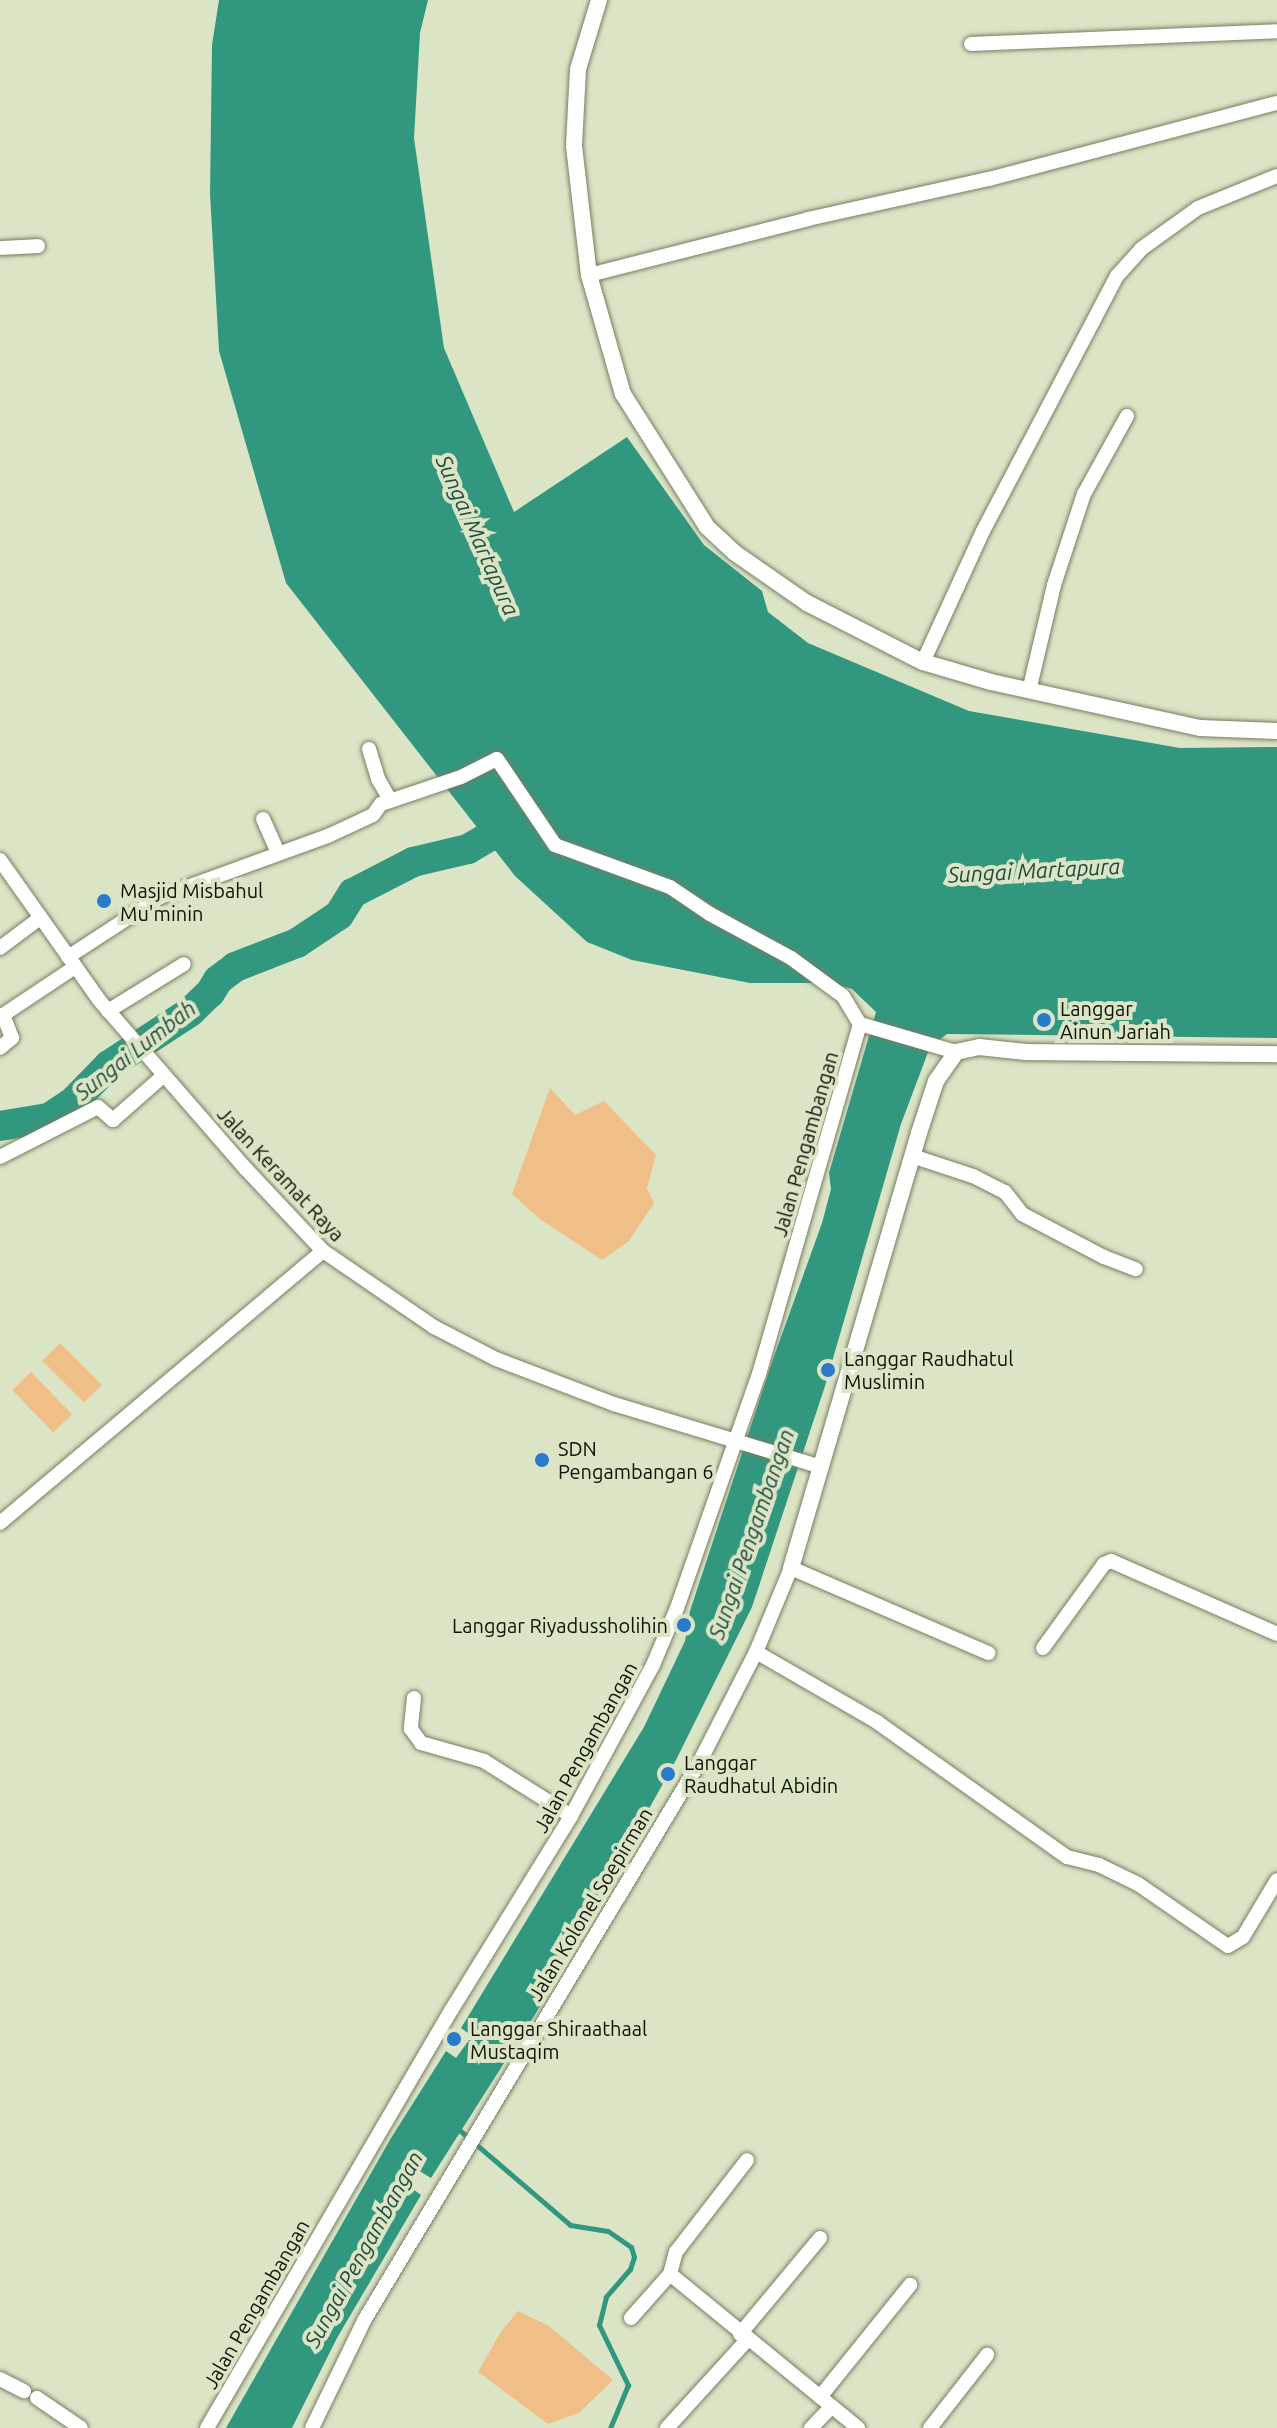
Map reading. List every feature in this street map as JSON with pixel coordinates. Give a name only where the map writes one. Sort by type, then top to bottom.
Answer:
[{"type":"street","points":[[599,0],[578,69],[574,146],[589,275],[623,394],[707,527],[735,553],[807,603],[923,662],[1029,691],[1200,728],[1277,731]]},
{"type":"street","points":[[971,44],[1277,31]]},
{"type":"street","points":[[589,275],[808,219],[989,179],[1277,103]]},
{"type":"street","points":[[923,662],[983,531],[1117,276],[1141,249],[1175,222],[1198,208],[1277,176]]},
{"type":"street","points":[[0,248],[38,246]]},
{"type":"street","points":[[1029,691],[1054,585],[1084,494],[1127,416]]},
{"type":"street","points":[[369,749],[378,779],[390,800]]},
{"type":"street","points":[[0,1048],[12,1038],[3,1015],[160,897],[340,831],[373,815],[381,804],[461,777],[497,759],[555,845],[670,887],[710,914],[791,958],[843,996],[862,1024],[956,1052],[979,1047],[1041,1053],[1277,1054]]},
{"type":"street","points":[[263,819],[278,853]]},
{"type":"street","name":"Jalan Keramat Raya","points":[[0,860],[108,1011],[163,1076],[323,1251],[434,1327],[496,1359],[614,1404],[814,1464]]},
{"type":"street","points":[[0,948],[40,918]]},
{"type":"street","points":[[108,1011],[184,964]]},
{"type":"street","name":"Jalan Pengambangan","points":[[207,2428],[452,2009],[571,1816],[653,1665],[738,1441],[862,1024]]},
{"type":"street","name":"Jalan Kolonel Soepirman","points":[[312,2428],[365,2319],[699,1763],[756,1652],[791,1568],[814,1464],[936,1081],[956,1052]]},
{"type":"street","points":[[0,1157],[98,1107],[113,1120],[163,1076]]},
{"type":"street","points":[[912,1156],[973,1176],[1005,1192],[1022,1214],[1104,1257],[1136,1269]]},
{"type":"street","points":[[0,1523],[323,1251]]},
{"type":"street","points":[[1043,1648],[1104,1564],[1111,1561],[1277,1634]]},
{"type":"street","points":[[791,1568],[988,1653]]},
{"type":"street","points":[[756,1652],[877,1722],[1067,1857],[1099,1865],[1138,1884],[1228,1946],[1235,1946],[1243,1937],[1277,1880]]},
{"type":"street","points":[[414,1698],[411,1729],[421,1743],[484,1761],[571,1816]]},
{"type":"street","points":[[631,2318],[670,2274],[676,2252],[747,2160]]},
{"type":"street","points":[[667,2428],[744,2337],[820,2238]]},
{"type":"street","points":[[670,2274],[858,2428]]},
{"type":"street","points":[[811,2428],[826,2401],[910,2285]]},
{"type":"street","points":[[930,2428],[987,2355]]},
{"type":"street","points":[[0,2379],[30,2394],[81,2428]]},
{"type":"shaded area","points":[[550,1088],[575,1115],[604,1101],[656,1155],[647,1188],[654,1203],[629,1241],[602,1260],[541,1220],[512,1194]]},
{"type":"shaded area","points":[[60,1343],[102,1385],[84,1402],[42,1361]]},
{"type":"shaded area","points":[[31,1372],[72,1414],[53,1433],[12,1390]]},
{"type":"shaded area","points":[[518,2311],[549,2326],[613,2380],[579,2413],[548,2424],[478,2372],[500,2333]]},
{"type":"water","points":[[219,0],[428,0],[420,33],[414,138],[444,348],[514,512],[627,437],[704,545],[762,591],[768,612],[808,643],[969,711],[1180,748],[1277,747],[1277,1038],[947,1034],[930,1047],[901,1124],[825,1386],[752,1607],[676,1760],[536,2013],[431,2178],[411,2166],[402,2181],[421,2195],[337,2338],[292,2428],[226,2428],[391,2138],[446,2051],[456,2058],[472,2036],[461,2028],[644,1727],[685,1641],[690,1611],[772,1362],[822,1223],[831,1189],[829,1173],[876,1012],[852,989],[831,983],[750,983],[632,960],[587,942],[515,876],[286,583],[219,351],[210,194],[212,45]]},
{"type":"waterway","name":"Sungai Lumbah","points":[[0,1126],[49,1118],[74,1101],[109,1065],[190,1012],[210,993],[218,980],[235,967],[297,943],[339,915],[353,893],[413,862],[468,849],[519,819]]},
{"type":"waterway","points":[[457,2128],[570,2225],[608,2231],[631,2247],[634,2257],[630,2269],[606,2297],[599,2325],[628,2385],[610,2428]]},
{"type":"place","name":"Masjid Misbahul Mu'minin","points":[[104,901]]},
{"type":"place","name":"Langgar Ainun Jariah","points":[[1044,1020]]},
{"type":"place","name":"Langgar Raudhatul Muslimin","points":[[828,1370]]},
{"type":"place","name":"SDN Pengambangan 6","points":[[542,1460]]},
{"type":"place","name":"Langgar Riyadussholihin","points":[[684,1625]]},
{"type":"place","name":"Langgar Raudhatul Abidin","points":[[668,1774]]},
{"type":"place","name":"Langgar Shiraathaal Mustaqim","points":[[454,2039]]},
{"type":"water label","name":"Sungai Martapura","points":[[478,535]]},
{"type":"water label","name":"Sungai Martapura","points":[[1034,870]]},
{"type":"water label","name":"Sungai Pengambangan","points":[[751,1534]]},
{"type":"water label","name":"Sungai Pengambangan","points":[[363,2249]]}]
